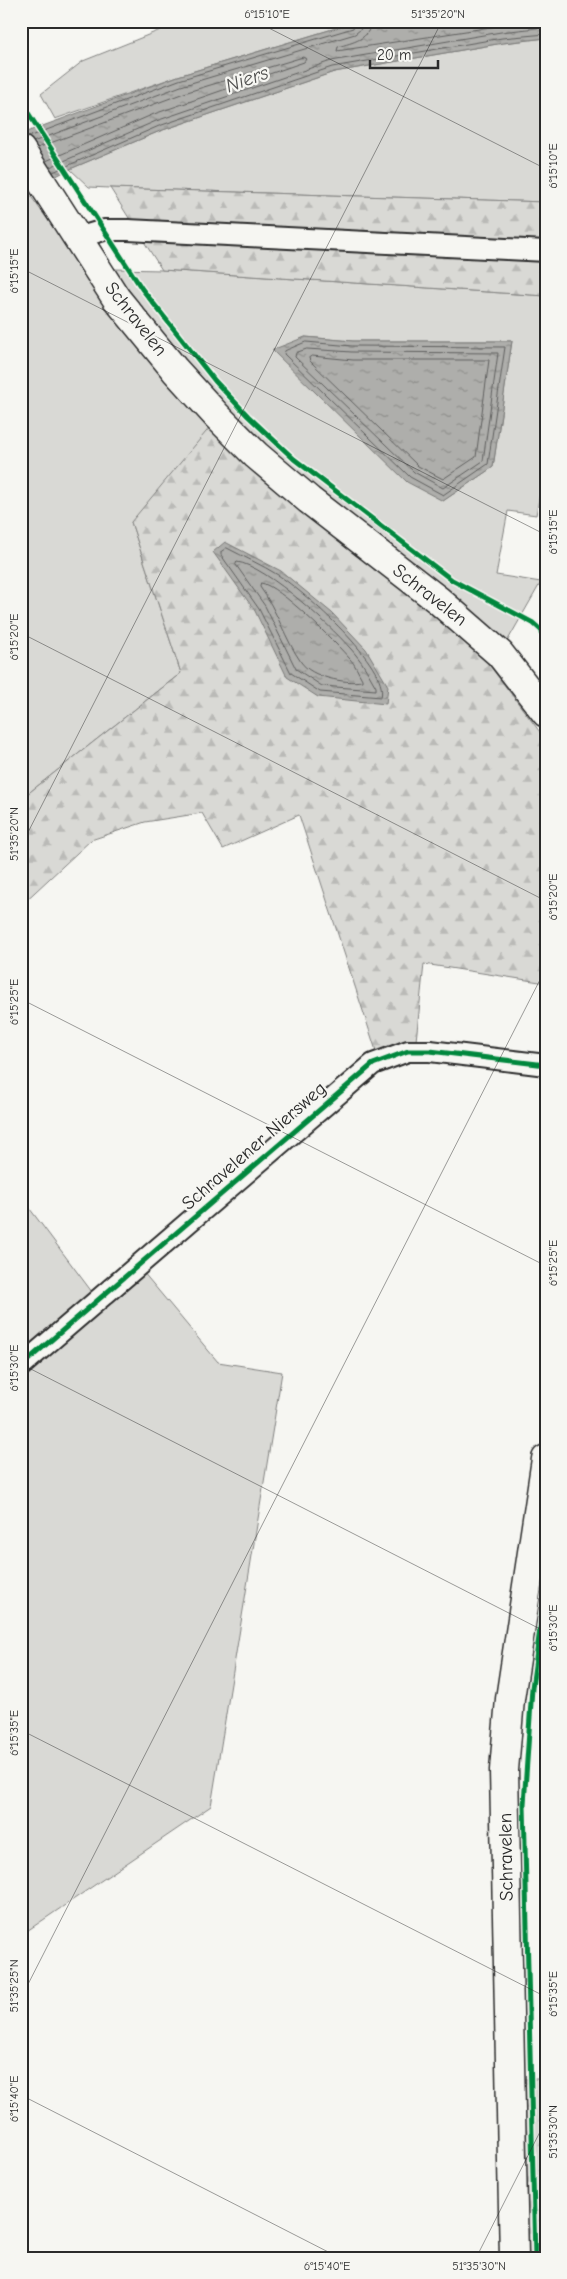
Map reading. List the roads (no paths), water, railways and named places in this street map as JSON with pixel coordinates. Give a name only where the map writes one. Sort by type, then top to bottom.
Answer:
[{"type":"main road","name":"Schravelen","points":[[21,150],[116,298],[175,370],[217,416],[256,455],[301,493],[438,600],[500,654],[546,713]]},
{"type":"main road","name":"Schravelen","points":[[514,2258],[504,1770],[510,1699],[546,1459]]},
{"type":"street","points":[[77,238],[104,230],[128,230],[546,251]]},
{"type":"street","name":"Schravelener Niersweg","points":[[21,1366],[373,1064],[408,1051],[430,1051],[546,1065]]},
{"type":"water","name":"Niers","points":[[359,21],[546,21],[546,38],[503,43],[334,72],[160,131],[70,169],[21,194],[21,134],[178,76]]},
{"type":"water","points":[[305,337],[353,341],[512,341],[493,467],[443,501],[407,482],[272,350]]},
{"type":"water","points":[[225,542],[281,571],[332,613],[366,649],[388,686],[386,704],[318,697],[287,677],[255,611],[213,552]]}]
